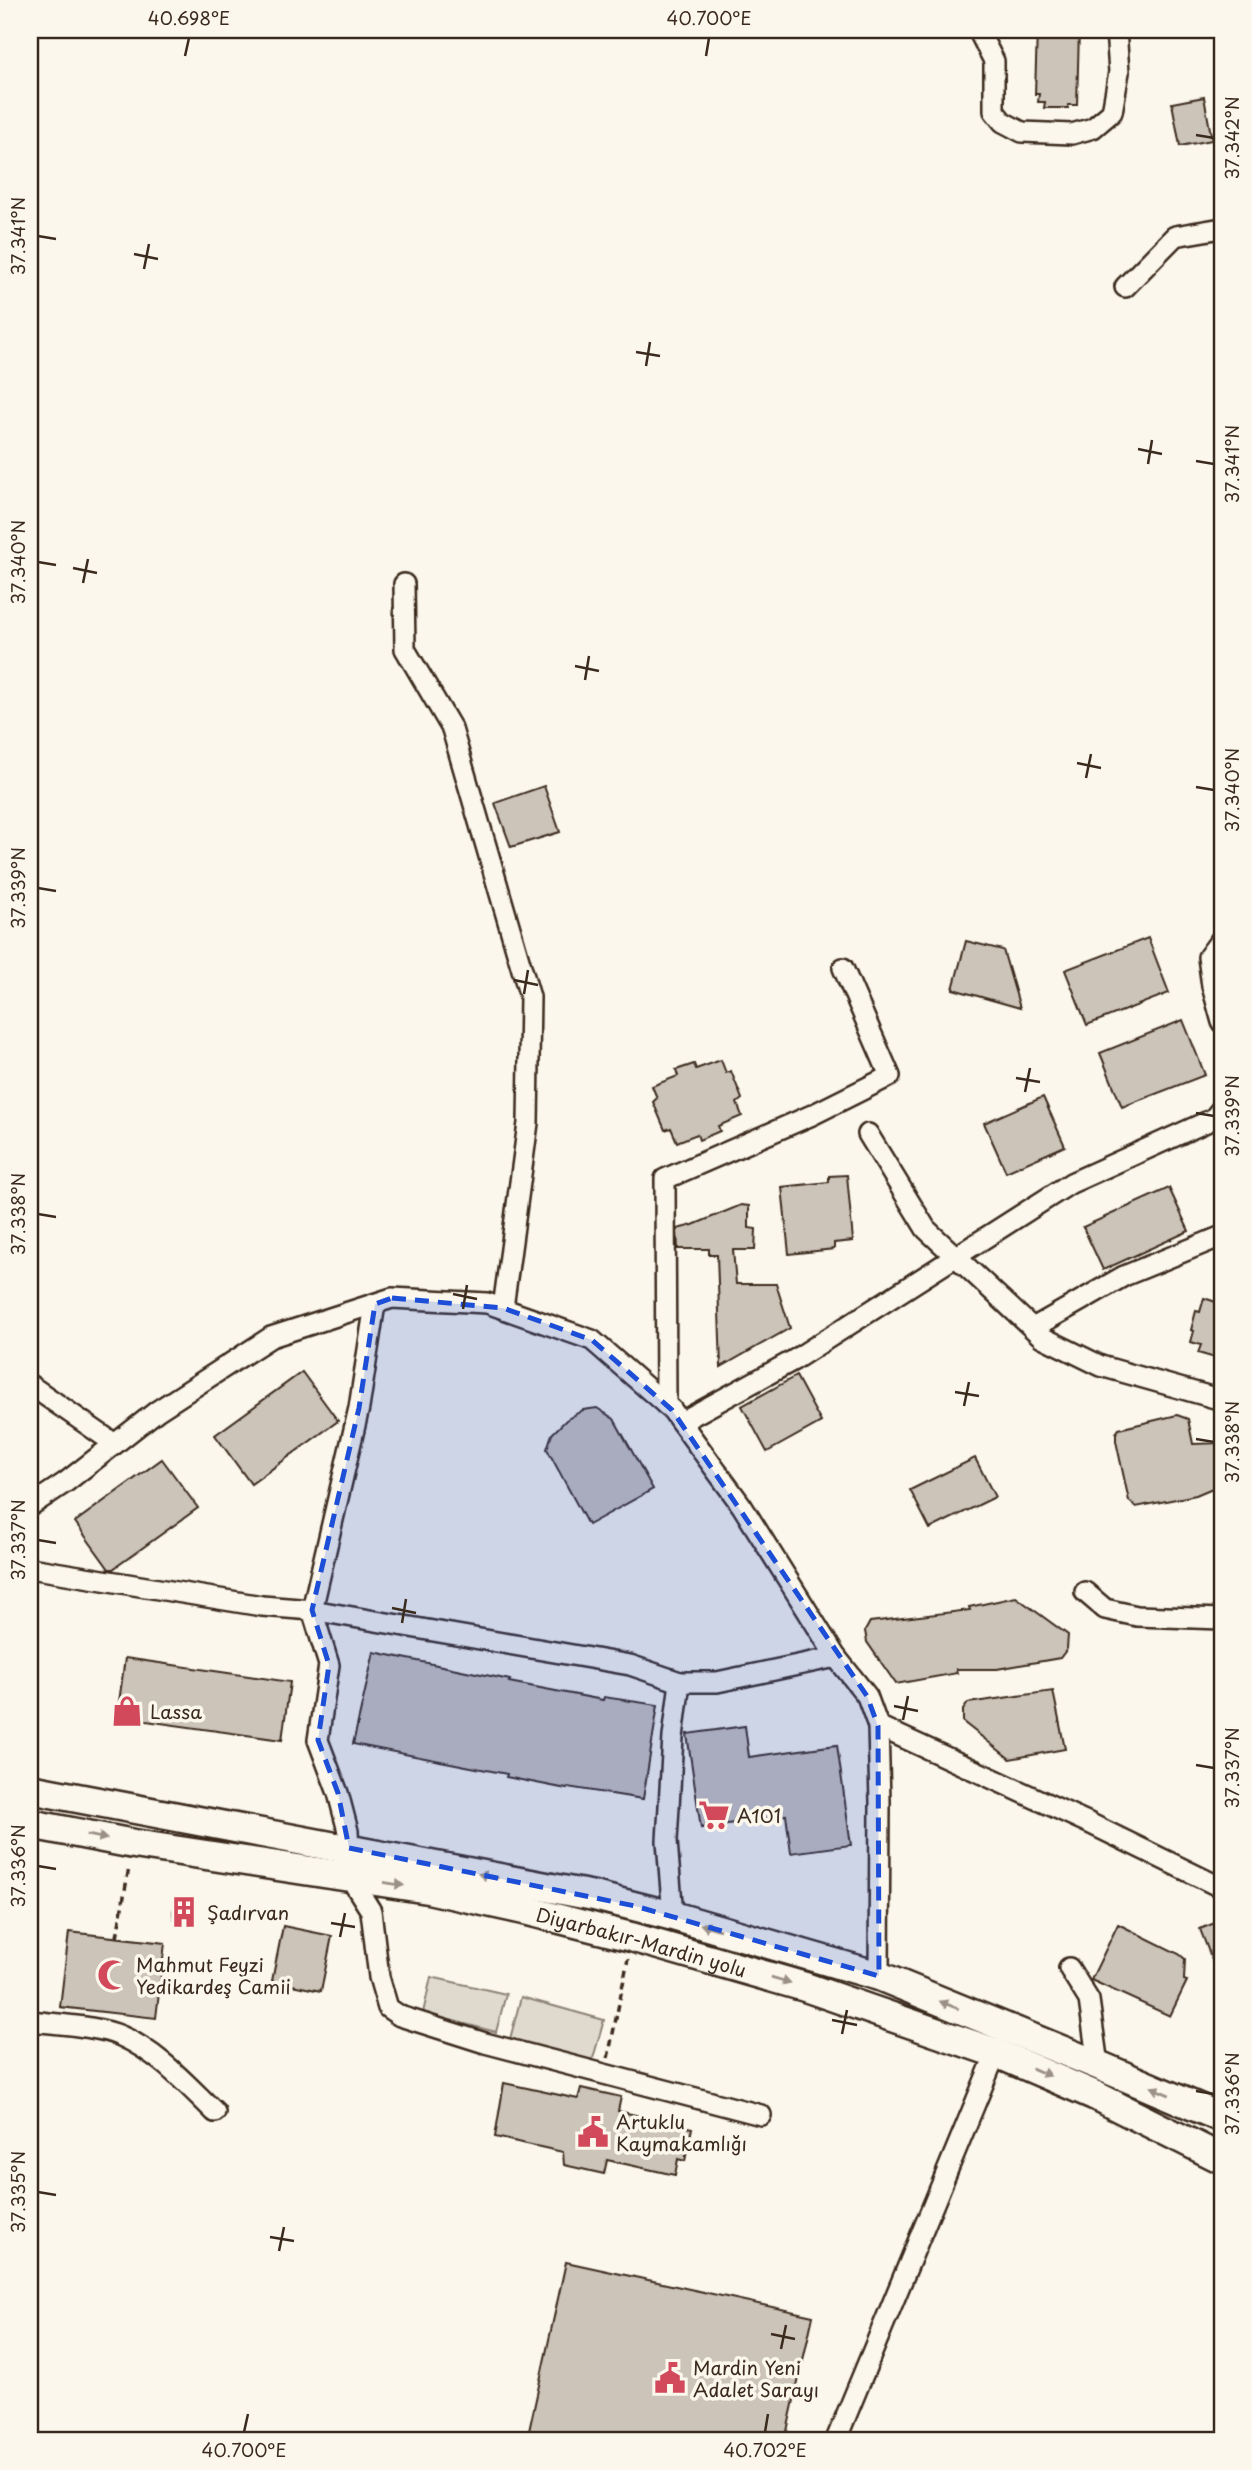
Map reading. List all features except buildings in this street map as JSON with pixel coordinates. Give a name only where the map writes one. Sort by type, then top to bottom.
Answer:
[{"type":"highway","name":"Diyarbakır-Mardin yolu","points":[[30,1788],[594,1896],[673,1916],[879,1976],[1222,2118]]},
{"type":"highway","name":"Diyarbakır-Mardin yolu","points":[[30,1825],[134,1844],[428,1889],[631,1937],[805,1987],[996,2053],[1094,2095],[1222,2159]]},
{"type":"street","points":[[978,30],[994,61],[994,111],[1003,122],[1022,132],[1072,134],[1093,128],[1112,112],[1119,72],[1116,30]]},
{"type":"street","points":[[1125,287],[1175,236],[1222,228]]},
{"type":"street","points":[[404,584],[405,649],[452,729],[530,998],[528,1123],[503,1308]]},
{"type":"street","points":[[1222,938],[1208,957],[1212,986],[1222,1023]]},
{"type":"street","points":[[666,1405],[665,1179],[812,1115],[891,1076],[843,968]]},
{"type":"street","points":[[681,1422],[794,1360],[1071,1183],[1213,1119],[1222,1108]]},
{"type":"street","points":[[868,1133],[926,1229],[1042,1337],[1101,1366],[1222,1400]]},
{"type":"street","points":[[1033,1328],[1124,1276],[1222,1236]]},
{"type":"street","points":[[30,1506],[66,1482],[157,1411],[271,1337],[393,1298],[487,1303],[592,1340],[666,1405],[681,1422],[742,1506],[836,1657],[867,1696],[878,1726],[879,1976]]},
{"type":"street","points":[[349,1848],[348,1831],[338,1793],[318,1740],[330,1665],[312,1610],[359,1408],[375,1304]]},
{"type":"street","points":[[30,1385],[115,1444]]},
{"type":"street","points":[[30,1567],[262,1606],[312,1610],[630,1665],[680,1682],[718,1682],[836,1657]]},
{"type":"street","points":[[1085,1592],[1105,1609],[1137,1616],[1222,1619]]},
{"type":"street","points":[[673,1916],[667,1841],[673,1737],[680,1682]]},
{"type":"street","points":[[878,1726],[1222,1888]]},
{"type":"street","points":[[349,1877],[371,1911],[379,1977],[387,2008],[400,2016],[485,2043],[761,2115]]},
{"type":"street","points":[[1069,1968],[1089,2000],[1098,2065]]},
{"type":"street","points":[[30,2021],[120,2035],[160,2059],[215,2112]]},
{"type":"street","points":[[836,2440],[996,2053]]},
{"type":"path","points":[[117,1937],[130,1865]]},
{"type":"path","points":[[606,2074],[628,1957]]},
{"type":"highlighted area","points":[[392,1298],[503,1308],[592,1340],[672,1410],[867,1696],[878,1726],[879,1976],[635,1906],[349,1848],[338,1793],[318,1740],[329,1665],[312,1610],[359,1408],[375,1304]]},
{"type":"shaded area","points":[[431,1977],[506,1994],[496,2032],[423,2013]]},
{"type":"shaded area","points":[[521,1997],[604,2020],[592,2062],[510,2039]]},
{"type":"place","name":"Lassa","points":[[127,1711]]},
{"type":"place","name":"A101","points":[[714,1815]]},
{"type":"place","name":"Şadırvan","points":[[184,1912]]},
{"type":"place","name":"Mahmut Feyzi Yedikardeş Camii","points":[[113,1975]]},
{"type":"place","name":"Artuklu Kaymakamlığı","points":[[593,2132]]},
{"type":"place","name":"Mardin Yeni Adalet Sarayı","points":[[670,2378]]}]
